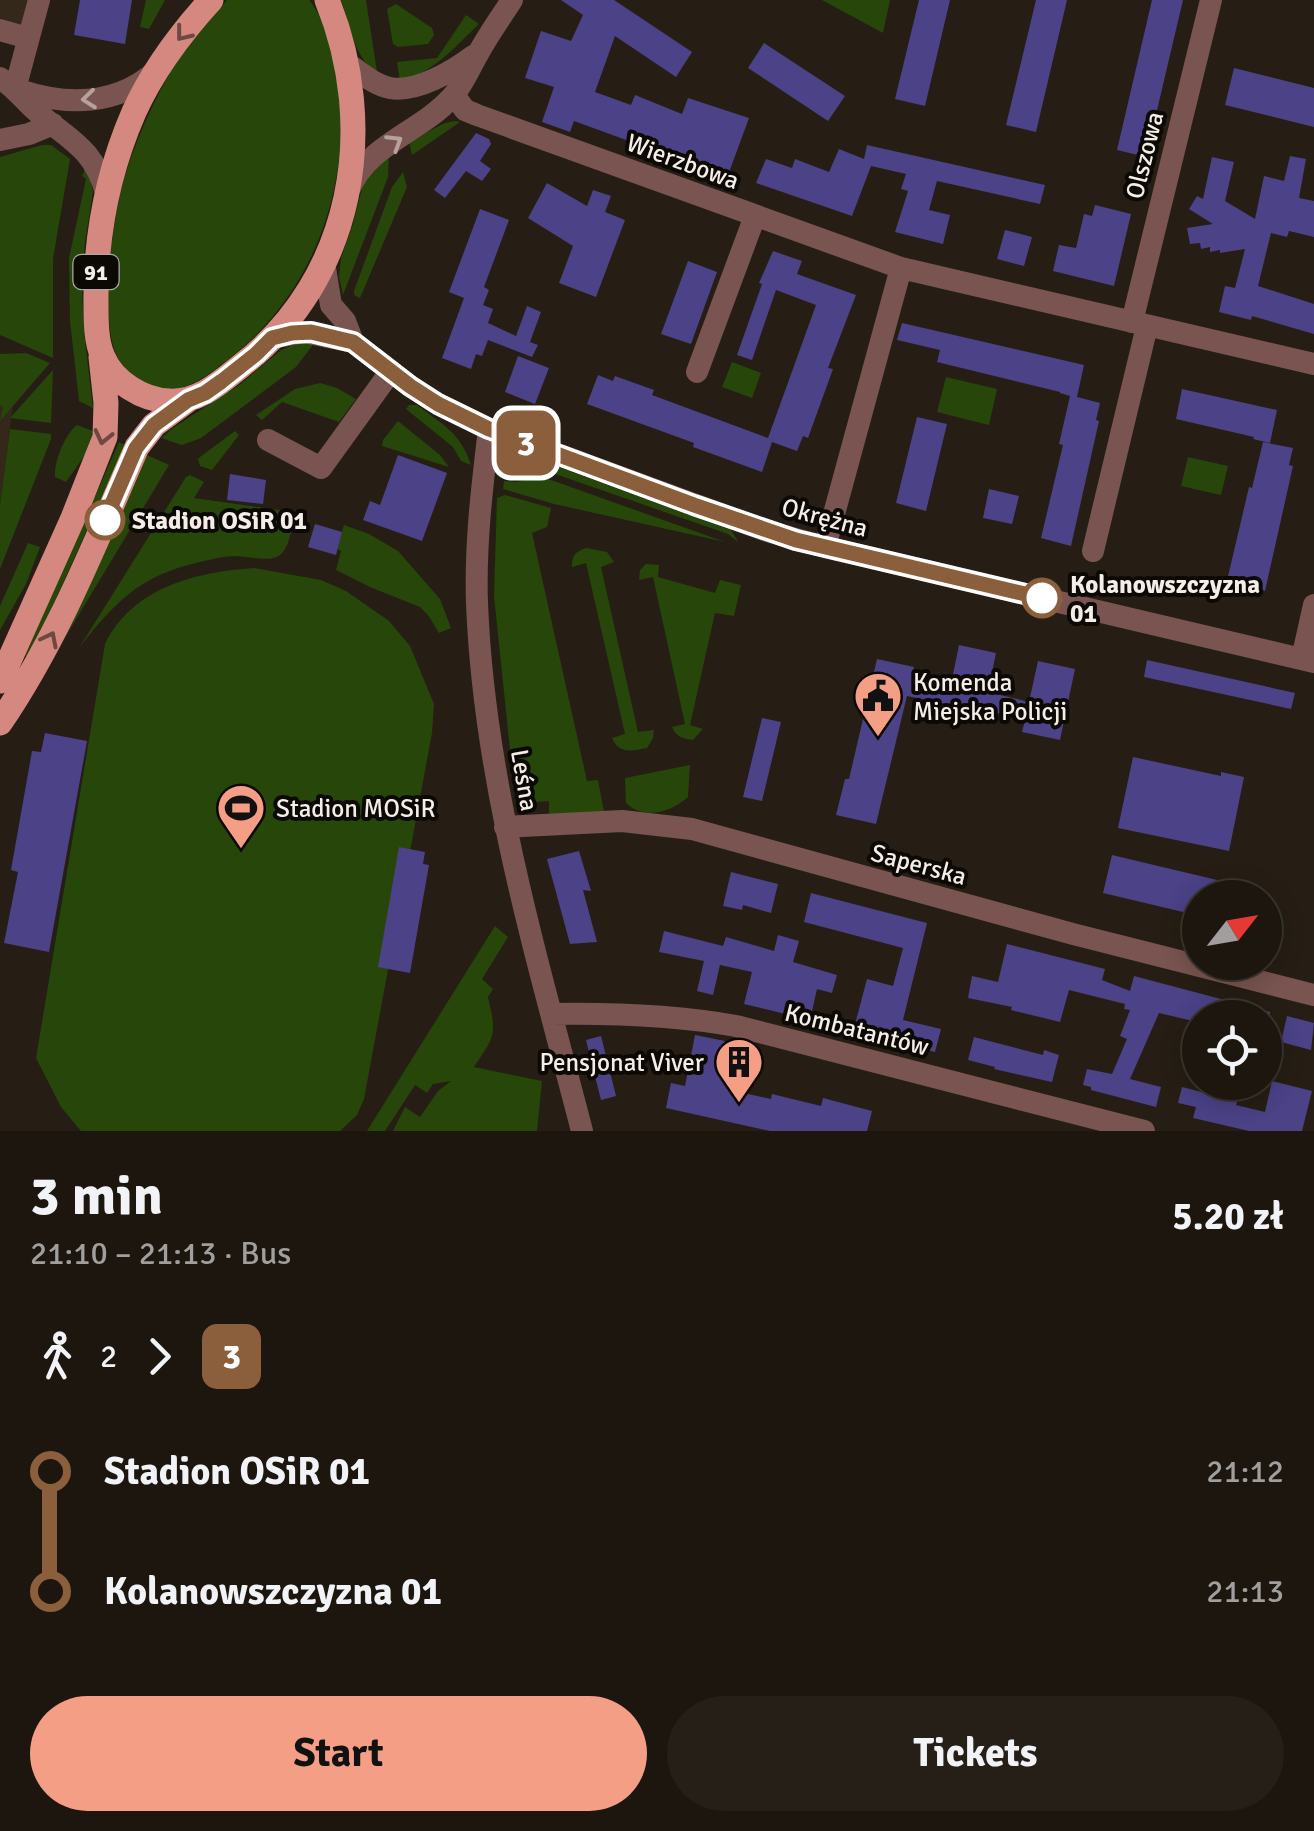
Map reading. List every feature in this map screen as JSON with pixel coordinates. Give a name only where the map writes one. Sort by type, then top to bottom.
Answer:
[{"type":"main road","name":"91","points":[[0,681],[105,436],[96,283],[106,193],[122,142],[157,70],[212,0]]},
{"type":"main road","points":[[0,723],[65,610],[136,448],[154,425],[256,354],[310,293],[346,198],[354,142],[348,63],[327,0]]},
{"type":"main road","points":[[100,352],[112,372],[140,394],[171,402],[188,400]]},
{"type":"street","points":[[8,83],[39,0]]},
{"type":"street","points":[[346,198],[355,176],[369,160],[432,118],[454,95],[512,0]]},
{"type":"street","name":"Olszowa","points":[[1093,552],[1211,0]]},
{"type":"street","points":[[0,30],[28,38]]},
{"type":"street","points":[[348,63],[377,84],[392,89],[408,88],[450,73],[479,51]]},
{"type":"street","points":[[8,83],[44,98],[84,101],[115,96],[144,82],[157,70]]},
{"type":"street","points":[[8,83],[79,144],[99,173],[106,193]]},
{"type":"street","name":"Wierzbowa","points":[[454,95],[465,110],[477,115],[901,268],[1314,364]]},
{"type":"street","points":[[0,140],[53,124]]},
{"type":"street","points":[[697,372],[754,216]]},
{"type":"street","name":"Okrężna","points":[[324,262],[330,305],[345,321],[353,342]]},
{"type":"street","points":[[824,547],[901,268]]},
{"type":"street","name":"Okrężna","points":[[272,338],[304,332],[353,342],[438,404],[489,429],[730,518],[824,547],[1308,661]]},
{"type":"street","points":[[268,440],[322,468],[391,371]]},
{"type":"street","name":"Leśna","points":[[489,429],[479,520],[477,605],[487,716],[505,828],[582,1131]]},
{"type":"street","points":[[1308,661],[1314,605]]},
{"type":"street","name":"Saperska","points":[[505,828],[622,820],[692,830],[1072,934],[1314,995]]},
{"type":"street","name":"Kombatantów","points":[[552,1014],[634,1014],[736,1026],[1144,1131]]},
{"type":"shaded area","points":[[0,0],[34,0],[27,23],[0,25]]},
{"type":"shaded area","points":[[0,359],[18,366],[0,505]]},
{"type":"green space","points":[[146,0],[165,0],[149,29],[140,27]]},
{"type":"green space","points":[[227,0],[309,0],[318,14],[332,55],[340,105],[334,188],[323,228],[306,266],[285,301],[258,333],[201,379],[180,388],[164,389],[127,370],[112,340],[108,296],[115,222],[132,156],[160,91],[180,57]]},
{"type":"green space","points":[[341,0],[366,0],[377,72],[358,50]]},
{"type":"green space","points":[[822,0],[890,0],[883,33]]},
{"type":"green space","points":[[396,4],[432,28],[434,35],[428,44],[393,44],[387,9]]},
{"type":"green space","points":[[466,15],[479,24],[433,66],[400,81],[397,62],[437,58]]},
{"type":"green space","points":[[460,122],[412,155],[409,141]]},
{"type":"green space","points":[[51,145],[70,159],[53,259],[53,358],[0,335],[0,157]]},
{"type":"green space","points":[[389,152],[388,177],[343,295],[339,277],[341,258],[363,184]]},
{"type":"green space","points":[[87,165],[93,192],[82,289],[93,408],[79,401],[70,321],[69,258]]},
{"type":"green space","points":[[403,172],[407,187],[360,298],[354,291],[392,187]]},
{"type":"green space","points":[[316,341],[296,367],[201,438],[182,445],[161,438],[239,385],[281,350]]},
{"type":"green space","points":[[26,353],[50,363],[0,421],[0,354]]},
{"type":"green space","points":[[732,362],[761,373],[752,398],[722,387]]},
{"type":"green space","points":[[53,370],[51,423],[10,418]]},
{"type":"green space","points":[[946,377],[997,389],[989,425],[937,412]]},
{"type":"green space","points":[[320,383],[356,399],[339,422],[282,402],[262,420],[256,415],[295,389]]},
{"type":"green space","points":[[417,405],[450,430],[471,465],[461,461],[453,447],[406,409]]},
{"type":"green space","points":[[398,421],[440,455],[449,467],[382,446]]},
{"type":"green space","points":[[77,425],[93,431],[85,455],[66,482],[55,477],[56,463]]},
{"type":"green space","points":[[10,429],[51,434],[51,439],[0,569],[0,505]]},
{"type":"green space","points":[[235,431],[239,435],[212,470],[200,466],[198,459]]},
{"type":"green space","points":[[119,442],[125,445],[27,657],[25,656]]},
{"type":"green space","points":[[520,453],[731,530],[739,543],[728,534],[535,467],[517,473],[494,471],[506,455]]},
{"type":"green space","points":[[147,455],[169,465],[60,646]]},
{"type":"green space","points":[[1188,457],[1228,466],[1221,495],[1181,486]]},
{"type":"green space","points":[[537,475],[725,542],[503,489],[504,481],[517,482]]},
{"type":"green space","points":[[186,477],[204,482],[194,498],[294,512],[284,551],[270,559],[211,559],[154,578],[114,607],[79,648]]},
{"type":"green space","points":[[505,495],[551,508],[547,527],[532,533],[587,781],[598,780],[604,812],[549,814],[549,801],[535,802],[514,788],[494,596],[497,498]]},
{"type":"green space","points":[[344,525],[398,551],[440,599],[451,628],[439,633],[420,607],[336,570]]},
{"type":"green space","points":[[28,543],[40,547],[26,584],[0,630],[0,606]]},
{"type":"green space","points":[[586,548],[607,552],[614,562],[601,567],[638,732],[654,730],[647,748],[622,749],[612,738],[625,734],[586,563],[572,567],[575,554]]},
{"type":"green space","points":[[646,564],[659,565],[658,577],[715,593],[720,580],[741,585],[734,616],[715,613],[690,725],[703,729],[693,740],[681,737],[672,727],[685,724],[653,577],[639,580],[640,570]]},
{"type":"green space","name":"Stadion MOSiR","points":[[254,568],[321,580],[346,591],[389,621],[410,646],[434,704],[432,733],[364,1099],[357,1115],[340,1131],[81,1131],[61,1107],[36,1058],[105,644],[132,609],[168,586],[210,574]]},
{"type":"green space","points":[[690,765],[688,797],[681,803],[649,813],[626,803],[625,778]]},
{"type":"green space","points":[[495,926],[508,937],[482,979],[493,989],[488,997],[493,1028],[474,1067],[542,1081],[537,1131],[393,1131],[405,1107],[420,1117],[438,1091],[451,1081],[433,1084],[427,1093],[415,1085],[385,1131],[367,1131]]},
{"type":"building","points":[[80,0],[132,0],[125,44],[74,35]]},
{"type":"building","points":[[561,0],[614,0],[692,52],[676,77],[615,36],[595,92],[631,105],[635,95],[682,114],[688,98],[749,118],[724,186],[708,181],[712,169],[671,153],[670,156],[574,121],[570,132],[542,122],[554,87],[525,78],[541,31],[571,41],[583,15]]},
{"type":"building","points":[[919,0],[950,0],[925,106],[895,99]]},
{"type":"building","points":[[1036,0],[1067,0],[1036,132],[1006,125]]},
{"type":"building","points":[[1152,0],[1183,0],[1146,157],[1117,150]]},
{"type":"building","points":[[764,43],[845,96],[828,121],[748,68]]},
{"type":"building","points":[[1234,68],[1314,88],[1314,127],[1225,105]]},
{"type":"building","points":[[476,133],[489,139],[491,144],[480,161],[491,169],[482,181],[466,171],[445,198],[434,190]]},
{"type":"building","points":[[867,145],[1045,185],[1040,204],[937,181],[929,210],[950,215],[943,244],[895,232],[908,191],[901,189],[906,174],[871,166],[852,216],[756,183],[766,159],[792,168],[795,159],[829,172],[839,149],[864,159]]},
{"type":"building","points":[[1290,156],[1306,159],[1299,198],[1314,201],[1314,237],[1289,231],[1287,237],[1271,233],[1258,286],[1314,304],[1314,334],[1252,316],[1251,320],[1219,312],[1225,286],[1235,288],[1245,249],[1220,253],[1210,252],[1210,247],[1201,249],[1200,243],[1190,244],[1187,228],[1213,224],[1189,209],[1197,196],[1203,199],[1212,157],[1234,162],[1225,201],[1255,219],[1264,176],[1284,181]]},
{"type":"building","points":[[547,183],[587,206],[593,190],[611,196],[605,212],[625,220],[596,297],[559,283],[573,246],[528,218]]},
{"type":"building","points":[[1095,205],[1131,214],[1114,286],[1053,271],[1059,245],[1076,248],[1084,214],[1092,216]]},
{"type":"building","points":[[480,209],[509,220],[484,287],[489,290],[483,305],[493,309],[488,323],[516,336],[527,306],[541,312],[530,342],[538,345],[532,357],[488,340],[482,356],[476,354],[471,369],[442,358],[464,298],[449,292]]},
{"type":"building","points":[[1005,230],[1032,237],[1024,266],[997,259]]},
{"type":"building","points":[[773,251],[802,261],[797,274],[856,295],[828,368],[833,369],[808,438],[803,436],[797,451],[772,442],[762,472],[587,404],[598,375],[613,381],[615,376],[654,390],[652,395],[768,438],[816,305],[776,290],[752,360],[737,355]]},
{"type":"building","points":[[688,261],[717,272],[691,344],[661,334]]},
{"type":"building","points":[[902,323],[1084,365],[1077,397],[1100,403],[1096,420],[1099,421],[1071,546],[1041,538],[1070,396],[937,362],[940,350],[897,340]]},
{"type":"building","points":[[518,356],[549,368],[535,404],[505,392]]},
{"type":"building","points":[[1182,389],[1277,410],[1270,443],[1176,419]]},
{"type":"building","points":[[917,417],[947,424],[926,511],[896,503]]},
{"type":"building","points":[[1263,442],[1293,448],[1289,465],[1293,466],[1265,591],[1226,585]]},
{"type":"building","points":[[398,455],[447,473],[422,541],[363,520],[370,501],[380,505]]},
{"type":"building","points":[[230,474],[266,480],[263,504],[227,500]]},
{"type":"building","points":[[989,489],[1019,496],[1012,524],[983,518]]},
{"type":"building","points":[[315,524],[342,532],[336,555],[308,547]]},
{"type":"building","points":[[959,645],[996,653],[988,692],[1029,702],[1038,661],[1075,669],[1060,740],[1022,732],[1025,720],[984,710],[981,723],[944,716],[946,704],[907,696],[876,824],[836,815],[845,779],[849,779],[877,659],[914,667],[912,675],[951,684]]},
{"type":"building","points":[[1147,660],[1295,693],[1291,709],[1144,677]]},
{"type":"building","points":[[762,718],[781,722],[762,801],[743,797]]},
{"type":"building","points":[[45,733],[87,741],[49,952],[4,943],[18,872],[11,870],[32,751],[41,752]]},
{"type":"building","points":[[1133,757],[1221,776],[1221,772],[1244,777],[1229,851],[1118,828]]},
{"type":"building","points":[[399,847],[425,852],[423,864],[429,865],[410,973],[378,967]]},
{"type":"building","points":[[579,851],[591,891],[583,890],[597,942],[570,944],[547,859]]},
{"type":"building","points":[[1112,855],[1217,880],[1182,880],[1182,912],[1103,893]]},
{"type":"building","points":[[731,872],[778,884],[771,913],[743,905],[742,910],[723,906]]},
{"type":"building","points":[[811,893],[927,923],[903,1020],[941,1029],[935,1052],[853,1032],[867,979],[893,986],[903,948],[804,922]]},
{"type":"building","points":[[664,931],[723,946],[726,937],[774,951],[778,935],[799,941],[793,962],[837,975],[832,993],[817,989],[810,1020],[744,1004],[752,972],[720,965],[713,995],[697,991],[704,961],[659,952]]},
{"type":"building","points":[[1007,944],[1105,969],[1102,980],[1130,991],[1134,976],[1225,1000],[1182,1000],[1182,1018],[1159,1013],[1130,1079],[1161,1087],[1156,1107],[1083,1085],[1087,1069],[1112,1074],[1127,1039],[1120,1036],[1130,1010],[1124,1009],[1125,1004],[1069,990],[1060,1022],[968,998],[972,976],[998,982]]},
{"type":"building","points":[[1287,1016],[1314,1023],[1311,1050],[1282,1042]]},
{"type":"building","points":[[695,1035],[725,1041],[717,1075],[742,1081],[739,1092],[771,1099],[772,1094],[821,1106],[823,1098],[872,1111],[867,1131],[770,1131],[666,1108],[671,1083],[685,1086]]},
{"type":"building","points":[[601,1036],[616,1096],[601,1100],[586,1040]]},
{"type":"building","points":[[974,1037],[1043,1055],[1044,1050],[1059,1055],[1052,1082],[968,1060]]},
{"type":"building","points":[[1282,1084],[1312,1091],[1302,1131],[1249,1131],[1193,1118],[1196,1107],[1178,1103],[1182,1087],[1182,1100],[1233,1100],[1236,1105],[1265,1112],[1268,1100],[1282,1100]]},
{"type":"bus line","name":"3","points":[[105,520],[136,448],[166,414],[222,381],[272,338],[311,332],[353,342],[438,404],[489,429],[694,505],[796,540],[1042,598]]},
{"type":"place","name":"Stadion OSiR 01","points":[[105,520]]},
{"type":"place","name":"Kolanowszczyzna 01","points":[[1042,598]]},
{"type":"place","name":"Komenda Miejska Policji","points":[[878,738]]},
{"type":"place","name":"Stadion MOSiR","points":[[241,850]]},
{"type":"place","name":"Pensjonat Viver","points":[[739,1104]]}]
